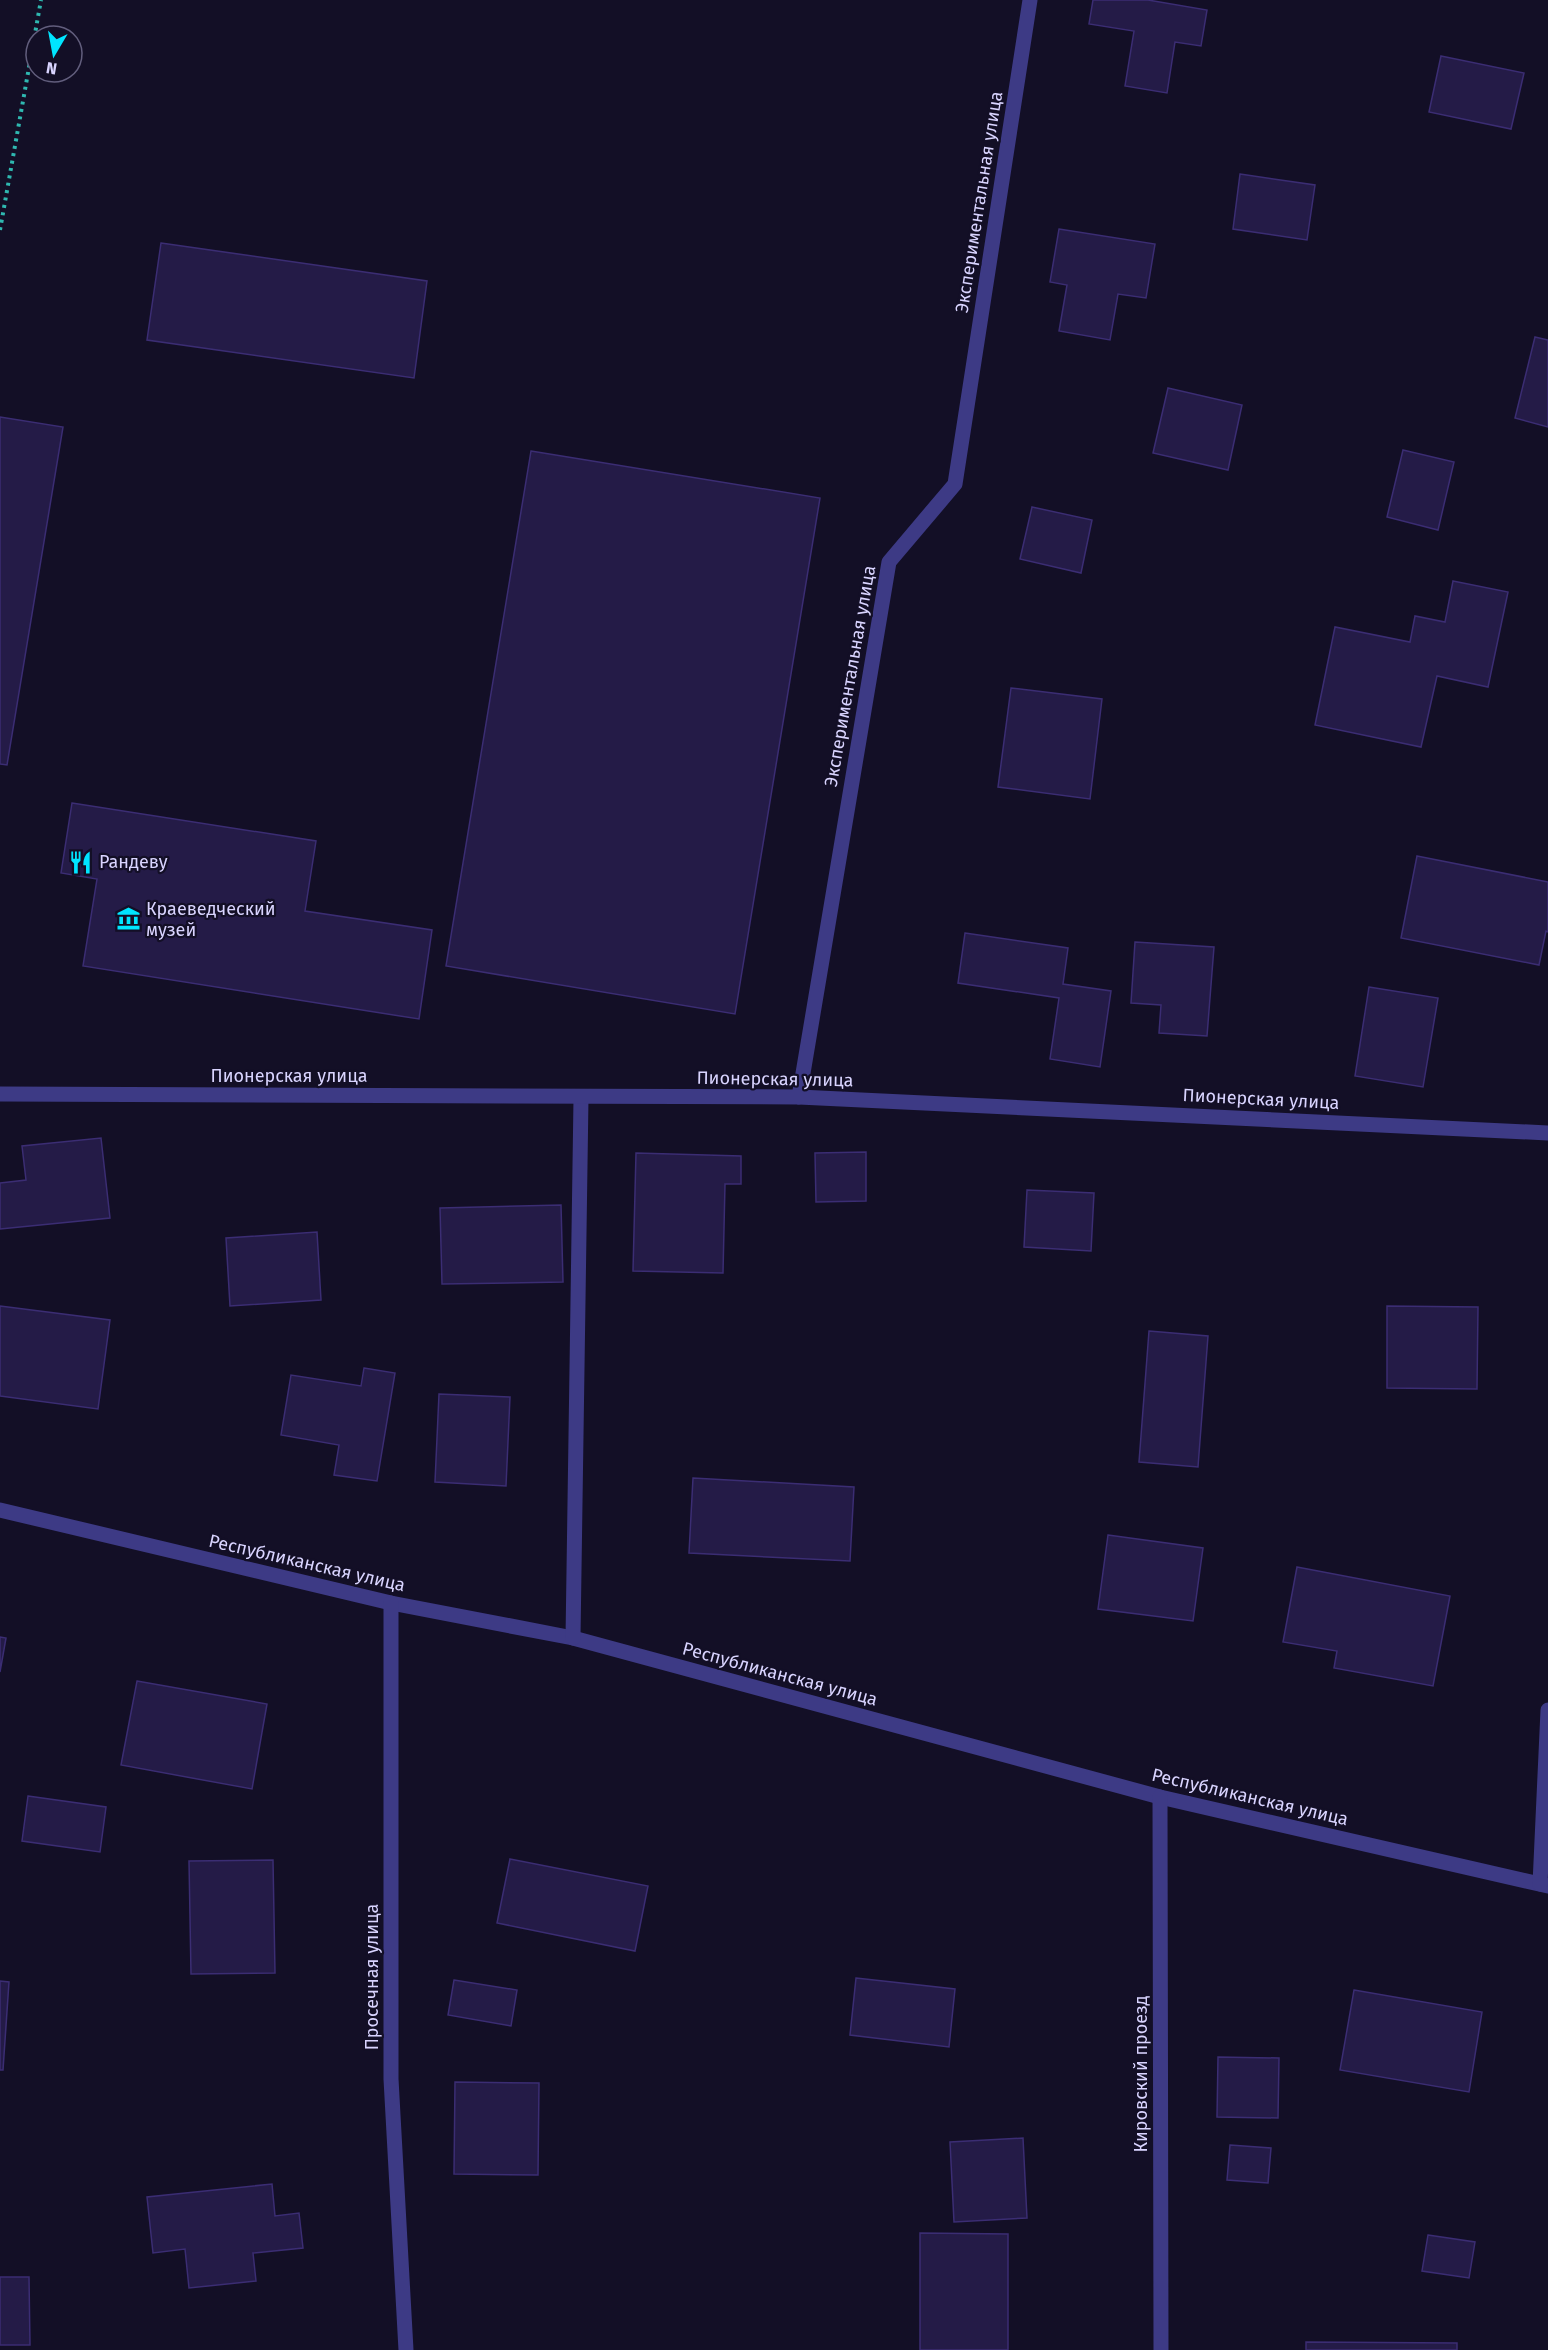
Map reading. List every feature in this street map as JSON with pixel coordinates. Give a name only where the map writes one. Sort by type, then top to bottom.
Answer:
[{"type":"street","name":"Экспериментальная улица","points":[[800,1097],[889,562],[955,484],[1030,0]]},
{"type":"street","name":"Пионерская улица","points":[[0,1094],[581,1098],[800,1097],[1548,1133]]},
{"type":"street","points":[[573,1638],[581,1098]]},
{"type":"street","name":"Республиканская улица","points":[[0,1510],[391,1603],[573,1638],[1160,1797],[1544,1885]]},
{"type":"street","name":"Просечная улица","points":[[391,1603],[392,2079],[406,2350]]},
{"type":"street","points":[[1544,1885],[1548,1710]]},
{"type":"street","name":"Кировский проезд","points":[[1160,1797],[1161,2350]]},
{"type":"path","points":[[0,230],[41,0]]},
{"type":"building","points":[[1093,0],[1148,0],[1207,10],[1201,46],[1175,42],[1167,93],[1125,86],[1134,31],[1089,24]]},
{"type":"building","points":[[1441,56],[1524,73],[1511,129],[1429,112]]},
{"type":"building","points":[[1240,174],[1315,185],[1307,240],[1233,229]]},
{"type":"building","points":[[1059,229],[1155,244],[1146,298],[1118,294],[1110,340],[1059,331],[1067,285],[1050,282]]},
{"type":"building","points":[[161,243],[427,281],[414,378],[147,340]]},
{"type":"building","points":[[1535,337],[1548,340],[1548,427],[1515,418]]},
{"type":"building","points":[[1168,388],[1242,405],[1228,470],[1153,453]]},
{"type":"building","points":[[0,417],[63,427],[7,765],[0,764]]},
{"type":"building","points":[[1403,450],[1454,462],[1438,530],[1387,517]]},
{"type":"building","points":[[531,451],[820,498],[735,1014],[446,966]]},
{"type":"building","points":[[1032,507],[1092,520],[1081,573],[1020,559]]},
{"type":"building","points":[[1453,581],[1508,592],[1488,687],[1437,676],[1421,747],[1315,725],[1335,627],[1410,642],[1415,616],[1445,622]]},
{"type":"building","points":[[1011,688],[1102,699],[1090,799],[998,787]]},
{"type":"building","points":[[72,803],[316,841],[305,911],[432,930],[419,1019],[83,966],[97,879],[61,873]]},
{"type":"building","points":[[1417,856],[1548,882],[1548,932],[1546,931],[1539,965],[1401,938]]},
{"type":"building","points":[[965,933],[1068,948],[1063,984],[1111,991],[1100,1067],[1050,1059],[1059,998],[958,983]]},
{"type":"building","points":[[1135,942],[1214,947],[1207,1036],[1159,1033],[1161,1005],[1131,1003]]},
{"type":"building","points":[[1369,987],[1438,998],[1423,1087],[1355,1076]]},
{"type":"building","points":[[101,1138],[110,1218],[0,1229],[0,1183],[26,1180],[22,1146]]},
{"type":"building","points":[[866,1152],[866,1201],[816,1202],[815,1153]]},
{"type":"building","points":[[636,1153],[741,1156],[741,1184],[725,1184],[723,1273],[633,1271]]},
{"type":"building","points":[[1027,1190],[1094,1193],[1091,1251],[1024,1247]]},
{"type":"building","points":[[561,1205],[563,1282],[442,1284],[440,1208]]},
{"type":"building","points":[[317,1232],[321,1300],[230,1306],[226,1238]]},
{"type":"building","points":[[0,1306],[110,1320],[98,1409],[0,1396]]},
{"type":"building","points":[[1387,1306],[1478,1307],[1477,1389],[1387,1388]]},
{"type":"building","points":[[1149,1331],[1208,1336],[1198,1467],[1139,1462]]},
{"type":"building","points":[[364,1368],[395,1373],[377,1481],[334,1475],[339,1445],[281,1435],[291,1375],[361,1386]]},
{"type":"building","points":[[439,1394],[510,1397],[506,1486],[435,1482]]},
{"type":"building","points":[[693,1478],[854,1487],[850,1561],[689,1553]]},
{"type":"building","points":[[1108,1535],[1203,1548],[1193,1621],[1098,1609]]},
{"type":"building","points":[[1297,1567],[1450,1596],[1433,1686],[1334,1668],[1337,1651],[1283,1642]]},
{"type":"building","points":[[0,1637],[6,1638],[0,1672]]},
{"type":"building","points":[[137,1681],[267,1704],[252,1789],[121,1765]]},
{"type":"building","points":[[28,1796],[106,1807],[100,1852],[22,1841]]},
{"type":"building","points":[[510,1859],[648,1886],[635,1951],[497,1923]]},
{"type":"building","points":[[273,1860],[275,1973],[191,1974],[189,1861]]},
{"type":"building","points":[[856,1978],[955,1989],[949,2047],[850,2035]]},
{"type":"building","points":[[454,1980],[517,1990],[511,2026],[448,2015]]},
{"type":"building","points":[[0,1981],[9,1982],[3,2070],[0,2070]]},
{"type":"building","points":[[1354,1990],[1482,2012],[1469,2092],[1340,2070]]},
{"type":"building","points":[[1218,2057],[1279,2058],[1278,2118],[1217,2117]]},
{"type":"building","points":[[455,2082],[539,2083],[538,2175],[454,2174]]},
{"type":"building","points":[[1023,2138],[1027,2218],[954,2222],[950,2142]]},
{"type":"building","points":[[1230,2145],[1271,2148],[1268,2183],[1227,2180]]},
{"type":"building","points":[[272,2184],[275,2216],[299,2213],[303,2248],[253,2253],[256,2281],[189,2288],[185,2249],[153,2253],[147,2197]]},
{"type":"building","points":[[920,2233],[1008,2234],[1008,2350],[920,2350]]},
{"type":"building","points":[[1428,2235],[1475,2242],[1469,2278],[1422,2271]]},
{"type":"building","points":[[0,2277],[29,2277],[30,2345],[0,2345]]},
{"type":"building","points":[[1306,2342],[1457,2343],[1457,2350],[1306,2350]]},
{"type":"place","name":"Рандеву","points":[[81,862]]},
{"type":"place","name":"Краеведческий музей","points":[[128,919]]}]
